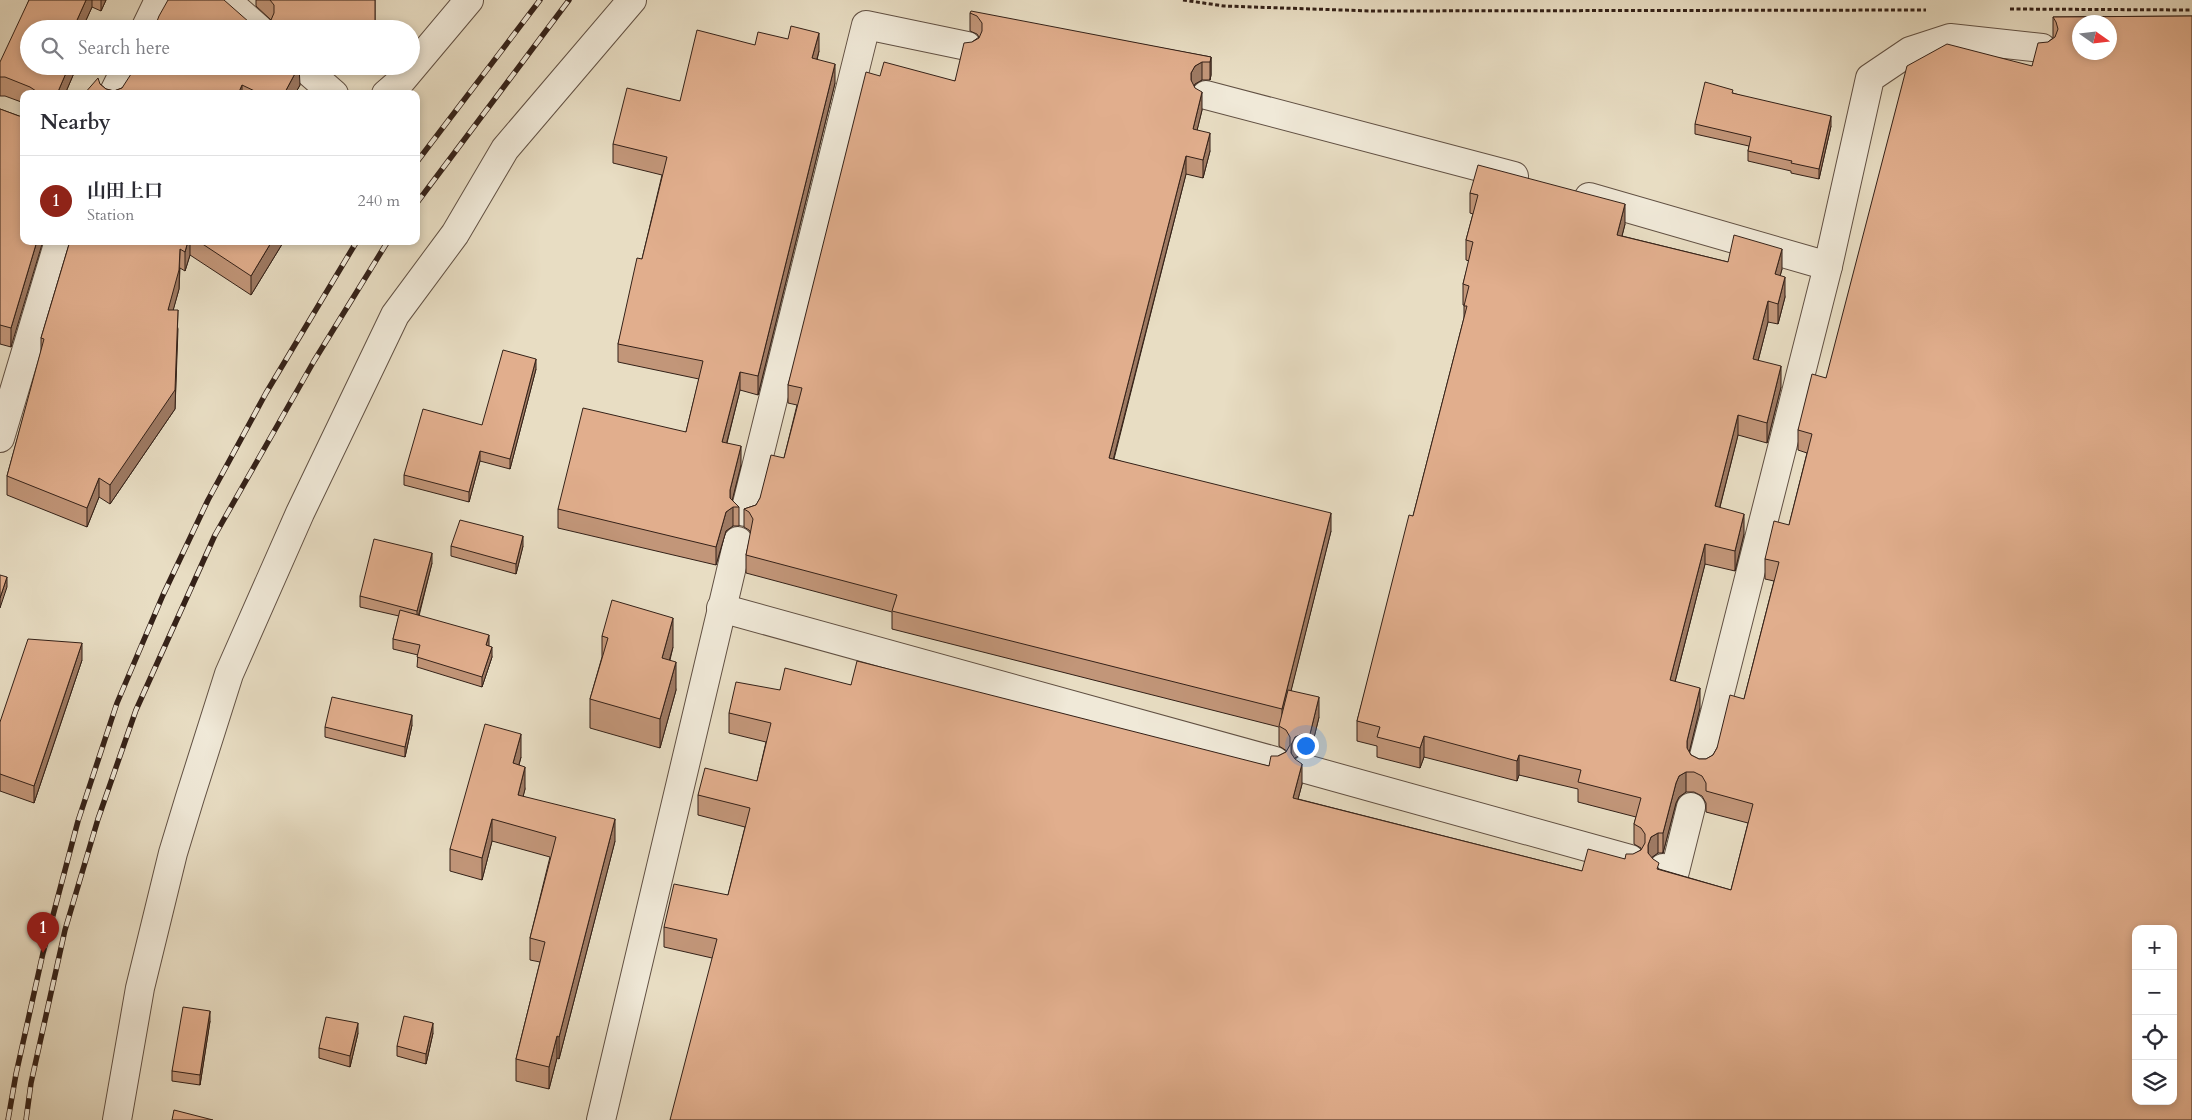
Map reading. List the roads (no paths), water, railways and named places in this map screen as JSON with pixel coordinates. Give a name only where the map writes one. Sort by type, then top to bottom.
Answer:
[{"type":"street","points":[[149,20],[159,0]]},
{"type":"street","points":[[226,0],[249,20]]},
{"type":"street","points":[[420,58],[469,0]]},
{"type":"street","points":[[117,1120],[140,988],[173,853],[229,674],[300,513],[395,315],[454,234],[505,149],[632,0]]},
{"type":"street","points":[[745,512],[866,26],[967,46]]},
{"type":"street","points":[[1702,764],[1828,266],[1870,78],[1910,51],[1950,38],[2042,48]]},
{"type":"street","points":[[115,90],[122,75]]},
{"type":"street","points":[[312,75],[329,90]]},
{"type":"street","points":[[390,90],[405,75]]},
{"type":"street","points":[[1206,95],[1536,182]]},
{"type":"street","points":[[1565,190],[1828,266]]},
{"type":"street","points":[[0,438],[58,245]]},
{"type":"street","points":[[601,1120],[738,541]]},
{"type":"street","points":[[721,608],[1275,761]]},
{"type":"street","points":[[1306,769],[1630,858]]},
{"type":"street","points":[[1663,868],[1675,871],[1691,808]]},
{"type":"railway","points":[[420,158],[540,0]]},
{"type":"railway","points":[[420,199],[569,0]]},
{"type":"railway","points":[[8,1120],[16,1074],[43,953],[78,821],[117,703],[163,595],[208,500],[266,393],[355,245]]},
{"type":"railway","points":[[26,1120],[31,1083],[65,930],[98,819],[136,710],[215,535],[314,361],[386,245]]},
{"type":"place","name":"山田上口","points":[[43,953]]}]
